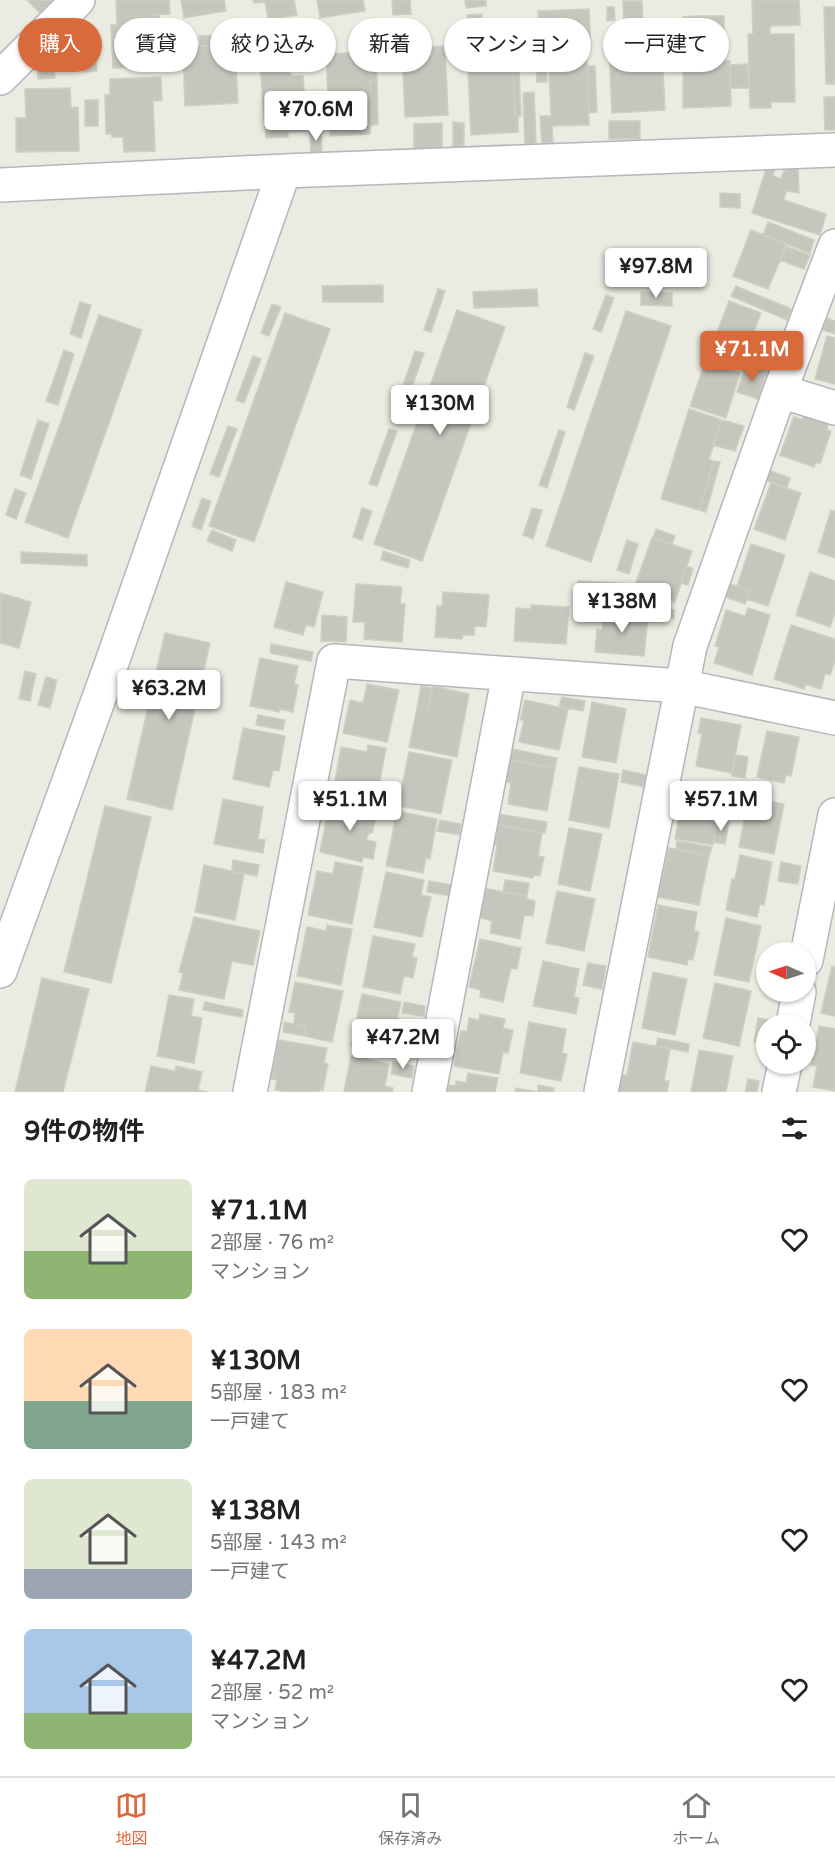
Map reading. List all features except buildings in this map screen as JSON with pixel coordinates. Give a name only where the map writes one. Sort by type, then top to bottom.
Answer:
[{"type":"street","points":[[0,78],[78,0]]},
{"type":"street","points":[[0,185],[284,171],[835,150]]},
{"type":"street","points":[[0,971],[115,654],[284,171]]},
{"type":"street","points":[[601,1092],[690,646],[780,391],[835,246]]},
{"type":"street","points":[[780,391],[835,408]]},
{"type":"street","points":[[250,1092],[334,661],[681,686],[835,718]]},
{"type":"street","points":[[429,1092],[509,674]]},
{"type":"street","points":[[810,942],[830,859],[835,815]]},
{"type":"street","points":[[779,1092],[783,1074]]}]
